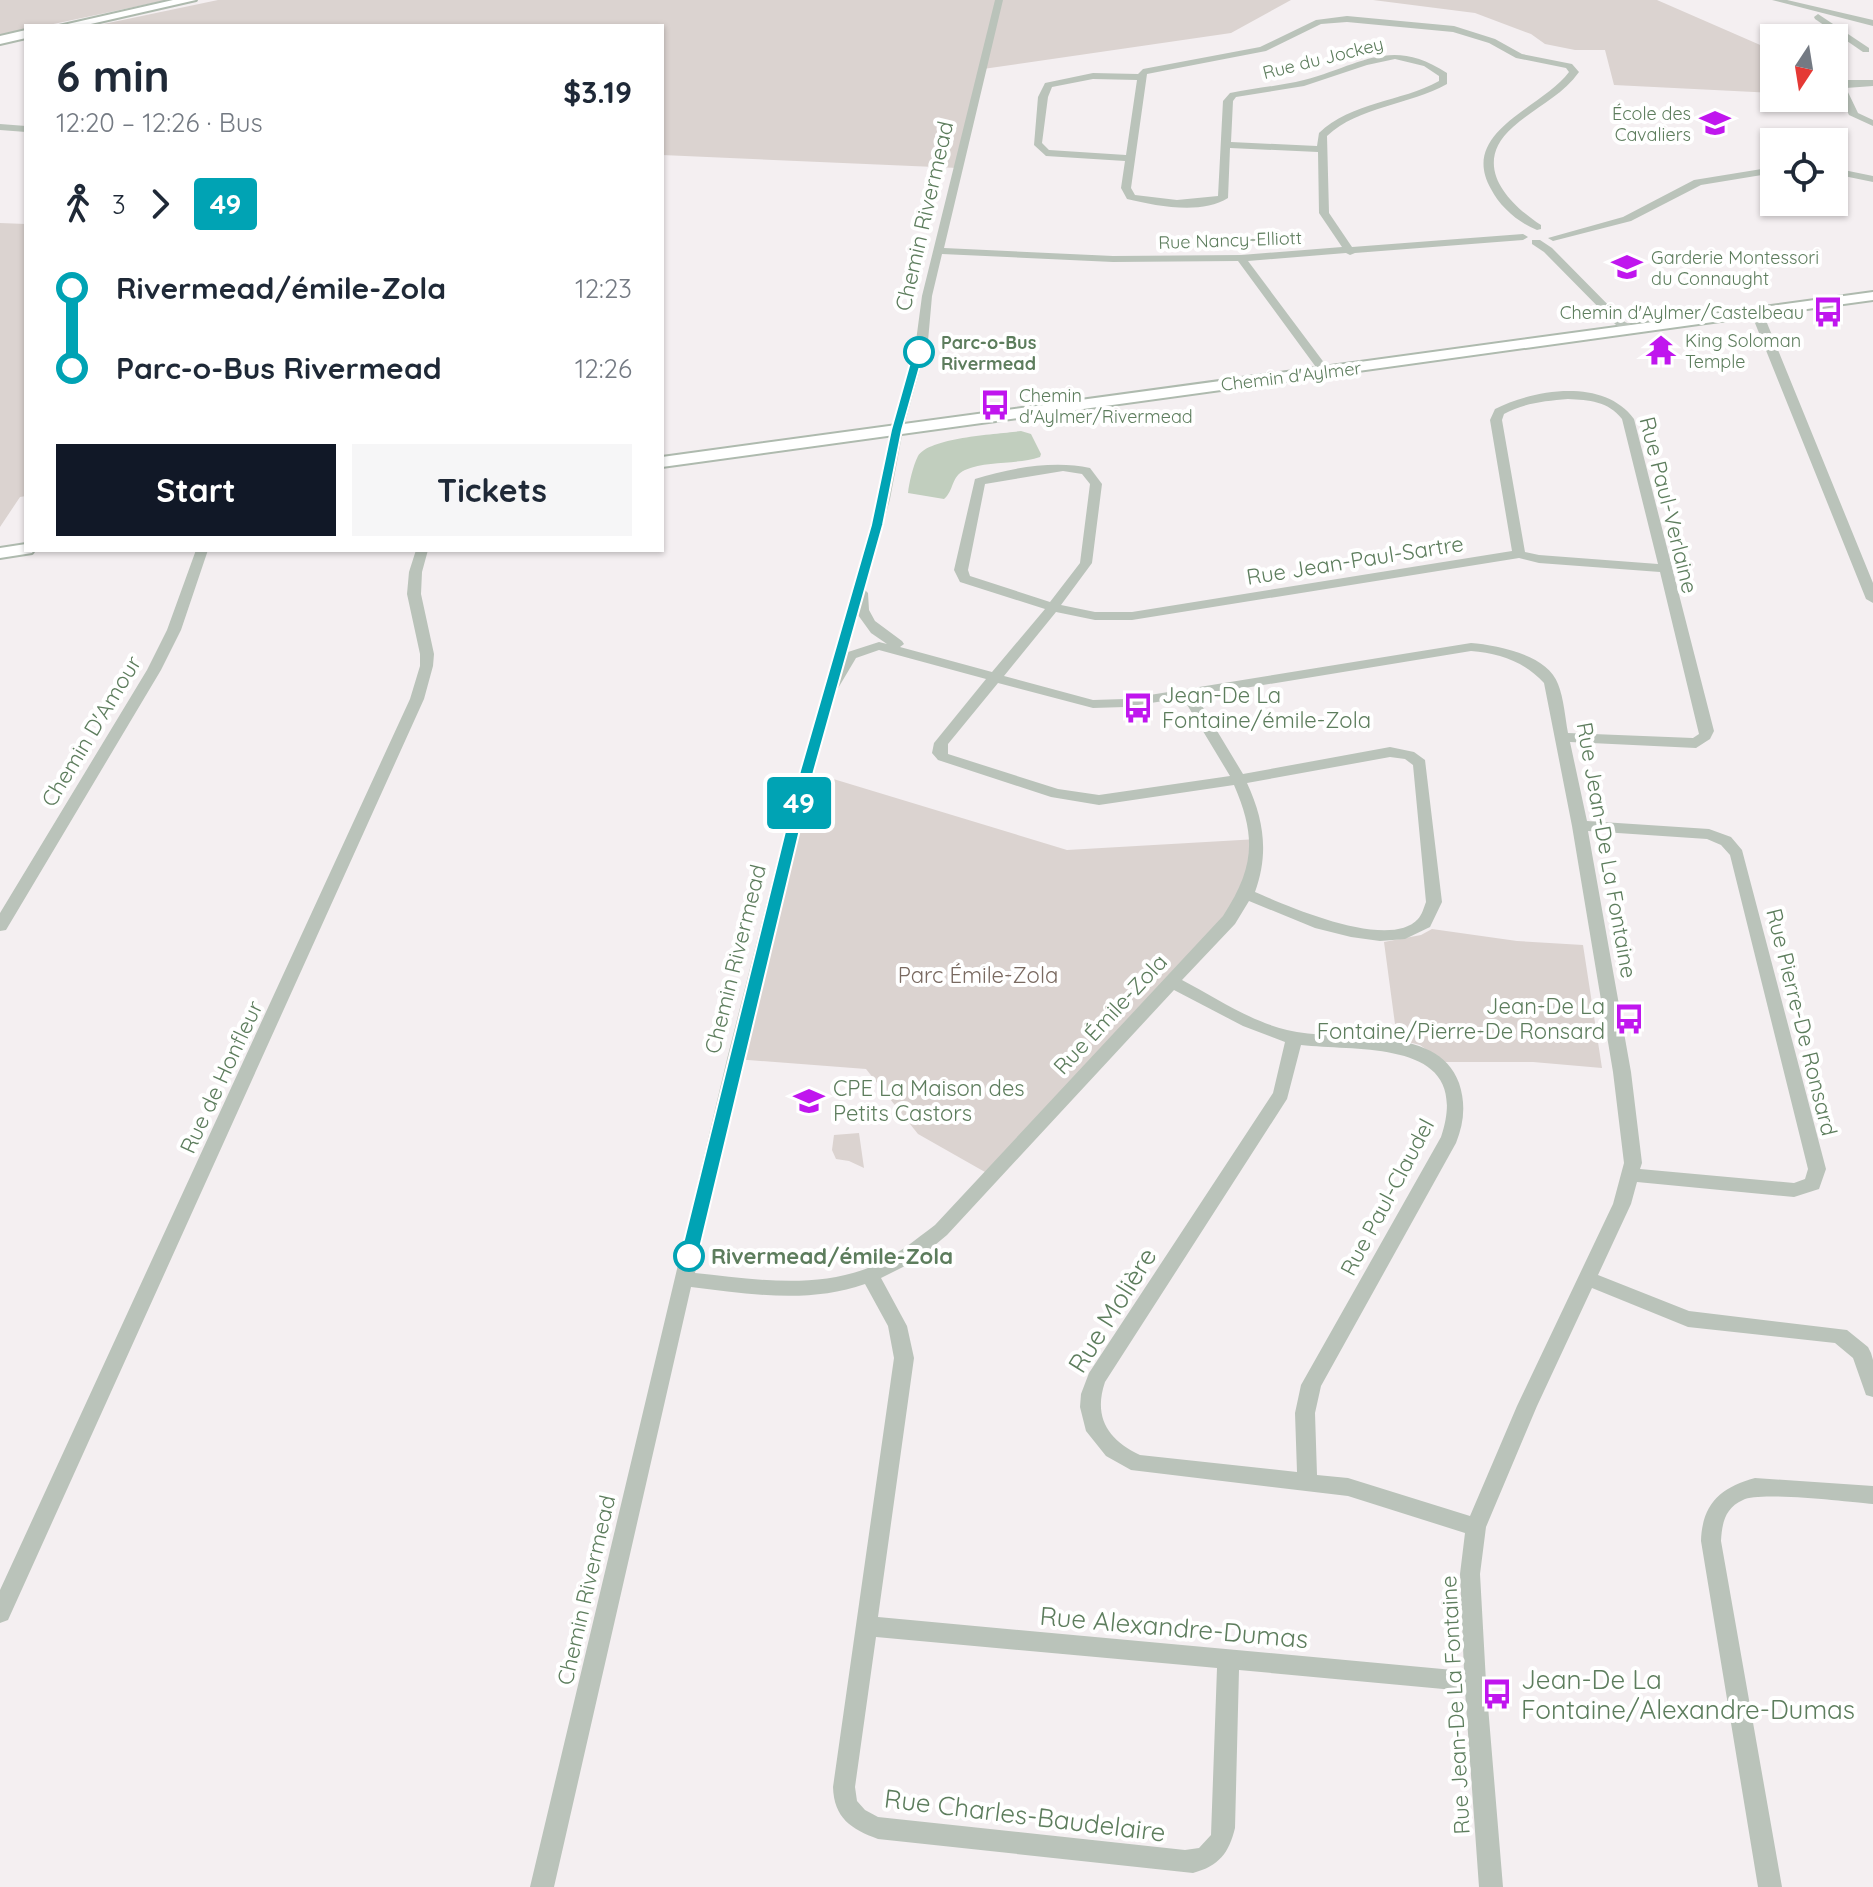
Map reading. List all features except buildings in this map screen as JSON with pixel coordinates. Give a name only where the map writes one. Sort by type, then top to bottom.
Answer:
[{"type":"main road","points":[[75,24],[190,0]]},
{"type":"main road","points":[[0,40],[24,34]]},
{"type":"main road","name":"Chemin d'Aylmer","points":[[664,462],[1873,296]]},
{"type":"main road","points":[[0,553],[24,549]]},
{"type":"street","name":"Chemin Rivermead","points":[[542,1887],[735,1059],[830,690],[884,499],[897,430],[922,341],[927,296],[999,0]]},
{"type":"street","points":[[1776,0],[1807,10],[1873,23]]},
{"type":"street","points":[[1807,10],[1866,50]]},
{"type":"street","name":"Rue du Jockey","points":[[1322,149],[1325,130],[1342,119],[1427,91],[1444,82],[1444,75],[1427,63],[1384,56],[1312,81],[1233,95],[1228,101],[1223,198],[1204,203],[1131,197],[1126,188],[1139,77],[1143,72],[1154,67],[1263,49],[1313,24],[1338,19],[1454,29],[1492,41],[1519,56],[1574,69],[1563,89],[1506,125],[1490,150],[1491,181],[1513,210]]},
{"type":"street","points":[[1130,158],[1046,153],[1037,143],[1043,97],[1048,85],[1093,76],[1139,77]]},
{"type":"street","points":[[1873,83],[1846,83],[1841,87],[1854,115],[1873,123]]},
{"type":"street","points":[[0,127],[24,129]]},
{"type":"street","points":[[1227,145],[1322,149],[1324,213],[1350,252]]},
{"type":"street","points":[[1536,242],[1632,216],[1698,182],[1760,172]]},
{"type":"street","points":[[1848,174],[1873,179]]},
{"type":"street","points":[[1513,210],[1551,232],[1553,239],[1633,323],[1634,330]]},
{"type":"street","points":[[1513,210],[1523,233],[1548,250],[1621,324],[1634,330]]},
{"type":"street","points":[[1540,228],[1601,226]]},
{"type":"street","name":"Rue Nancy-Elliott","points":[[938,251],[1113,259],[1241,258],[1350,252],[1523,233],[1540,228]]},
{"type":"street","points":[[1241,258],[1325,372]]},
{"type":"street","points":[[1754,313],[1761,323],[1873,599]]},
{"type":"street","name":"Rue Paul-Verlaine","points":[[1519,554],[1497,416],[1503,408],[1516,403],[1586,395],[1610,401],[1625,413],[1707,731],[1696,743],[1686,744],[1563,737]]},
{"type":"street","points":[[1053,607],[970,582],[962,575],[977,486],[983,480],[1063,467],[1086,471],[1095,478],[1086,563],[1053,607],[941,743],[939,753],[943,757],[1056,794],[1085,799],[1125,798],[1390,752],[1415,759],[1423,769],[1434,902],[1432,912],[1419,927],[1397,934],[1373,934],[1315,925],[1248,895]]},
{"type":"street","name":"Chemin D'Amour","points":[[0,926],[154,670],[174,630],[201,552]]},
{"type":"street","name":"Rue de Honfleur","points":[[0,1613],[421,690],[428,656],[414,595],[414,580],[421,552]]},
{"type":"street","name":"Rue Jean-Paul-Sartre","points":[[1053,607],[1095,616],[1119,617],[1519,554],[1539,559],[1664,568]]},
{"type":"street","name":"Rue Jean-De La Fontaine","points":[[863,576],[860,607],[864,617],[880,635],[916,655]]},
{"type":"street","name":"Rue Jean-De La Fontaine","points":[[847,627],[916,655]]},
{"type":"street","name":"Rue Jean-De La Fontaine","points":[[830,690],[851,655],[858,650],[879,646],[1093,704],[1125,703],[1460,648],[1481,648],[1515,656],[1545,674],[1555,691],[1631,1131],[1632,1175],[1476,1527],[1470,1574],[1491,1887]]},
{"type":"street","name":"Rue Émile-Zola","points":[[684,1279],[799,1290],[821,1289],[870,1276],[919,1248],[941,1230],[1172,982],[1248,895],[1258,857],[1257,831],[1251,808],[1187,693]]},
{"type":"street","name":"Rue Pierre-De Ronsard","points":[[1580,826],[1709,834],[1733,846],[1817,1169],[1813,1184],[1794,1190],[1632,1175]]},
{"type":"street","name":"Rue Paul-Claudel","points":[[1172,982],[1294,1038],[1413,1050],[1444,1068],[1450,1079],[1455,1119],[1447,1143],[1311,1385],[1305,1413],[1307,1483]]},
{"type":"street","name":"Rue Molière","points":[[1294,1038],[1281,1094],[1096,1379],[1088,1401],[1100,1436],[1122,1457],[1138,1464],[1361,1490],[1476,1527]]},
{"type":"street","name":"Rue Charles-Baudelaire","points":[[870,1276],[904,1345],[844,1787],[844,1802],[851,1814],[878,1828],[1185,1862],[1200,1861],[1213,1854],[1221,1843],[1224,1828],[1228,1661]]},
{"type":"street","points":[[1588,1279],[1688,1319],[1840,1336],[1861,1353],[1873,1389]]},
{"type":"street","points":[[1770,1887],[1713,1557],[1711,1526],[1714,1512],[1724,1499],[1755,1487],[1873,1495]]},
{"type":"street","name":"Rue Alexandre-Dumas","points":[[868,1626],[1475,1682]]},
{"type":"green space","points":[[0,0],[167,0],[53,24],[24,24],[24,30],[0,35]]},
{"type":"green space","points":[[218,0],[1291,0],[1231,33],[983,69],[958,168],[664,155],[664,24],[104,24]]},
{"type":"green space","points":[[1373,0],[1657,0],[1760,45],[1760,92],[1614,85],[1605,50],[1575,50],[1545,44],[1531,34],[1475,13]]},
{"type":"green space","points":[[0,223],[24,224],[24,496],[20,497],[0,527]]},
{"type":"green space","name":"Parc Émile-Zola","points":[[807,771],[1067,850],[1258,839],[1248,895],[992,1176],[918,1134],[866,1069],[735,1059]]},
{"type":"green space","points":[[1432,929],[1517,941],[1583,945],[1602,1068],[1533,1062],[1444,1062],[1420,1045],[1397,1039],[1384,942],[1421,935]]},
{"type":"green space","points":[[859,1133],[864,1168],[836,1159],[832,1150],[834,1135]]},
{"type":"shaded area","points":[[1021,431],[1031,434],[1040,457],[965,470],[957,476],[944,499],[908,493],[916,460],[925,450],[950,441]]},
{"type":"bus line","name":"49","points":[[689,1256],[807,771],[884,499],[897,430],[919,352]]},
{"type":"place","name":"École des Cavaliers","points":[[1715,123]]},
{"type":"place","name":"Garderie Montessori du Connaught","points":[[1627,267]]},
{"type":"place","name":"Chemin d'Aylmer/Castelbeau","points":[[1828,312]]},
{"type":"place","name":"King Soloman Temple","points":[[1661,350]]},
{"type":"place","name":"Parc-o-Bus Rivermead","points":[[919,352]]},
{"type":"place","name":"Chemin d'Aylmer/Rivermead","points":[[995,405]]},
{"type":"place","name":"Jean-De La Fontaine/émile-Zola","points":[[1138,708]]},
{"type":"place","name":"Jean-De La Fontaine/Pierre-De Ronsard","points":[[1629,1019]]},
{"type":"place","name":"CPE La Maison des Petits Castors","points":[[809,1101]]},
{"type":"place","name":"Rivermead/émile-Zola","points":[[689,1256]]},
{"type":"place","name":"Jean-De La Fontaine/Alexandre-Dumas","points":[[1497,1694]]}]
